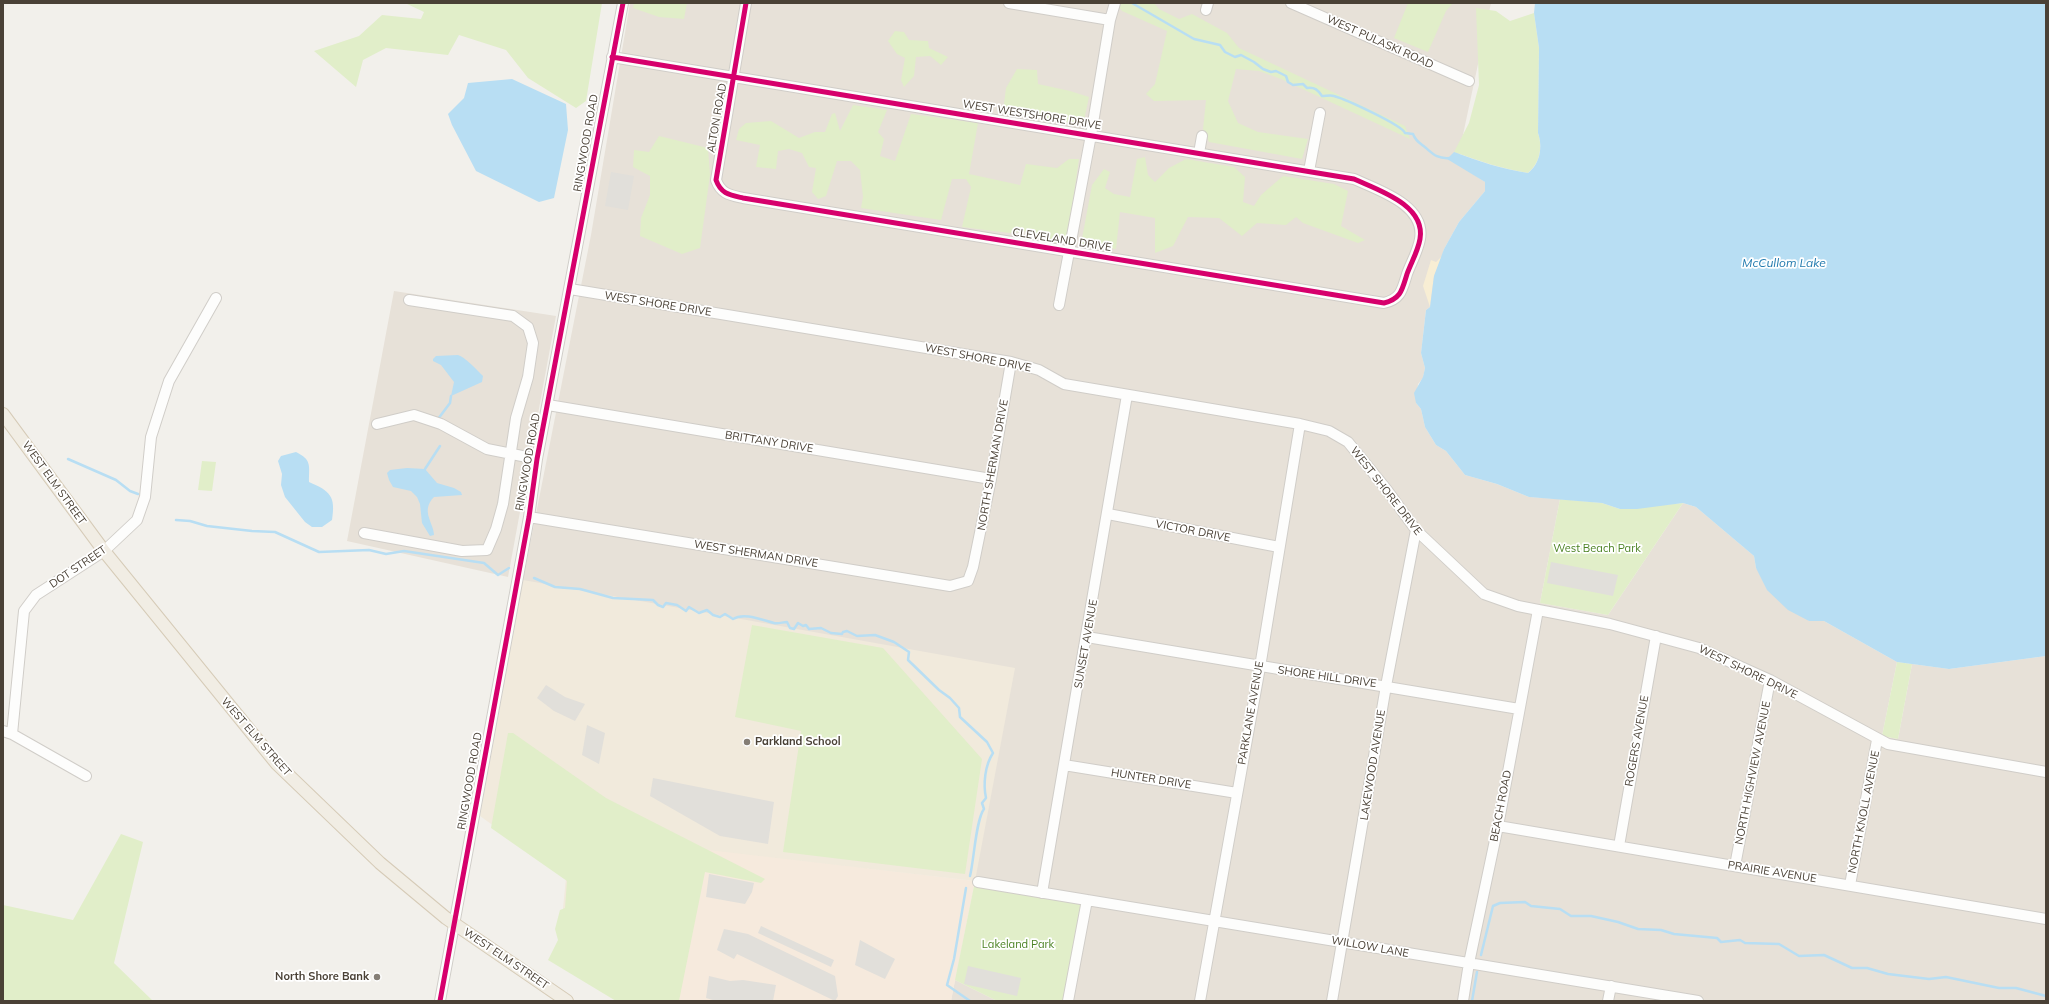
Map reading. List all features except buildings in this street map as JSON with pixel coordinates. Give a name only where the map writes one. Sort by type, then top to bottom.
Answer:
[{"type":"main road","name":"WEST ELM STREET","points":[[3,414],[104,551],[277,764],[380,863],[455,925],[567,1001]]},
{"type":"street","name":"RINGWOOD ROAD","points":[[440,1001],[529,517],[538,459],[623,3]]},
{"type":"street","name":"ALTON ROAD","points":[[719,188],[716,180],[746,3]]},
{"type":"street","points":[[1009,3],[1110,20]]},
{"type":"street","points":[[1059,305],[1091,135],[1110,20],[1115,3]]},
{"type":"street","name":"WEST PULASKI ROAD","points":[[1291,3],[1469,82]]},
{"type":"street","name":"WEST WESTSHORE DRIVE","points":[[612,57],[1354,179],[1394,198],[1408,209],[1418,222],[1420,239],[1400,293]]},
{"type":"street","points":[[1309,172],[1320,113]]},
{"type":"street","points":[[1200,153],[1202,136]]},
{"type":"street","name":"CLEVELAND DRIVE","points":[[719,188],[726,194],[743,198],[1384,303],[1393,301],[1400,293]]},
{"type":"street","name":"WEST SHORE DRIVE","points":[[570,289],[1011,362],[1039,370],[1064,384],[1127,396],[1300,424],[1329,431],[1348,442],[1387,490],[1416,530],[1484,594],[1538,610],[1610,624],[1699,648],[1770,680],[1877,740],[1888,744],[2046,772]]},
{"type":"street","name":"DOT STREET","points":[[8,732],[24,611],[36,595],[104,551],[132,525],[141,511],[145,497],[151,437],[169,381],[216,298]]},
{"type":"street","points":[[364,533],[462,551],[487,550],[496,529],[503,504],[516,418],[528,377],[533,343],[528,326],[513,316],[409,300]]},
{"type":"street","name":"NORTH SHERMAN DRIVE","points":[[974,567],[1011,362]]},
{"type":"street","name":"SUNSET AVENUE","points":[[1042,893],[1127,396]]},
{"type":"street","name":"BRITTANY DRIVE","points":[[548,405],[991,479]]},
{"type":"street","points":[[377,424],[414,415],[441,424],[487,449],[538,459]]},
{"type":"street","name":"PARKLANE AVENUE","points":[[1200,1001],[1260,667],[1300,424]]},
{"type":"street","name":"VICTOR DRIVE","points":[[1108,514],[1279,547]]},
{"type":"street","name":"WEST SHERMAN DRIVE","points":[[529,517],[950,586],[968,581],[974,567]]},
{"type":"street","name":"LAKEWOOD AVENUE","points":[[1332,1001],[1386,686],[1416,530]]},
{"type":"street","name":"BEACH ROAD","points":[[1463,1001],[1469,963],[1498,826],[1538,610]]},
{"type":"street","name":"ROGERS AVENUE","points":[[1619,846],[1656,636]]},
{"type":"street","name":"SHORE HILL DRIVE","points":[[1087,637],[1519,709]]},
{"type":"street","name":"NORTH HIGHVIEW AVENUE","points":[[1735,866],[1770,680]]},
{"type":"street","points":[[8,732],[86,776]]},
{"type":"street","name":"NORTH KNOLL AVENUE","points":[[1850,885],[1877,740]]},
{"type":"street","name":"HUNTER DRIVE","points":[[1064,765],[1237,793]]},
{"type":"street","name":"PRAIRIE AVENUE","points":[[1498,826],[2046,918]]},
{"type":"street","name":"WILLOW LANE","points":[[978,882],[1698,1001]]},
{"type":"street","points":[[1068,1001],[1087,900]]},
{"type":"street","points":[[1608,1001],[1611,986]]},
{"type":"shaded area","points":[[630,3],[1491,3],[1457,163],[1485,182],[1485,191],[1459,222],[1444,249],[1430,307],[1426,310],[1421,353],[1425,368],[1423,378],[1418,384],[1416,403],[1421,409],[1425,427],[1436,445],[1446,451],[1465,475],[1497,484],[1529,497],[1560,499],[1540,603],[1608,615],[1683,503],[1696,507],[1754,556],[1756,568],[1809,621],[1824,621],[1897,662],[1882,736],[1898,739],[1912,664],[1949,669],[2046,656],[2046,1001],[1068,1001],[975,881],[523,580],[591,235]]},
{"type":"shaded area","points":[[611,172],[634,176],[628,210],[605,206]]},
{"type":"shaded area","points":[[394,291],[556,316],[508,577],[347,541]]},
{"type":"shaded area","points":[[1551,562],[1618,575],[1613,596],[1547,583]]},
{"type":"shaded area","name":"Parkland School","points":[[523,580],[1015,668],[975,881],[708,850],[677,1001],[558,958],[566,878],[480,816]]},
{"type":"shaded area","points":[[546,685],[565,697],[585,704],[575,721],[554,711],[537,698]]},
{"type":"shaded area","points":[[587,725],[605,733],[599,764],[582,755]]},
{"type":"shaded area","points":[[653,778],[774,802],[768,844],[720,836],[650,796]]},
{"type":"shaded area","points":[[708,849],[975,881],[951,1001],[677,1001]]},
{"type":"shaded area","points":[[709,874],[754,883],[752,892],[745,904],[706,897]]},
{"type":"shaded area","points":[[761,926],[834,960],[831,967],[758,933]]},
{"type":"shaded area","points":[[724,929],[748,934],[835,976],[838,996],[835,1001],[737,954],[734,959],[717,950]]},
{"type":"shaded area","points":[[860,940],[895,959],[885,979],[855,965]]},
{"type":"shaded area","points":[[968,966],[1021,978],[1017,996],[964,984]]},
{"type":"shaded area","points":[[709,976],[730,981],[743,980],[776,985],[773,1001],[716,1001],[706,998]]},
{"type":"shaded area","points":[[955,980],[997,1001],[951,1001]]},
{"type":"green space","points":[[405,3],[602,3],[586,101],[576,108],[528,78],[506,50],[459,35],[448,55],[386,48],[363,60],[356,87],[314,51],[359,36],[382,15],[421,19],[424,12]]},
{"type":"green space","points":[[634,3],[687,3],[684,19],[659,17],[633,8]]},
{"type":"green space","points":[[1116,3],[1154,3],[1159,9],[1179,19],[1192,14],[1227,33],[1239,48],[1405,126],[1410,139],[1281,79],[1259,71],[1236,69],[1228,101],[1238,123],[1258,132],[1308,139],[1302,159],[1209,142],[1203,129],[1206,100],[1154,101],[1146,94],[1155,84],[1167,31],[1122,11]]},
{"type":"green space","points":[[1408,3],[1453,3],[1446,11],[1428,52],[1394,38]]},
{"type":"green space","points":[[1476,8],[1496,11],[1510,21],[1534,13],[1539,48],[1538,133],[1540,149],[1538,160],[1528,173],[1491,164],[1454,152],[1469,123],[1479,85]]},
{"type":"green space","points":[[895,31],[904,32],[909,40],[928,41],[929,48],[948,57],[941,65],[930,56],[916,57],[914,76],[904,87],[901,80],[905,58],[897,54],[888,41]]},
{"type":"green space","points":[[1017,69],[1037,70],[1038,84],[1089,97],[1083,125],[1003,112],[1006,88]]},
{"type":"green space","points":[[853,105],[887,110],[878,132],[884,139],[880,156],[895,161],[911,114],[978,123],[969,174],[1020,185],[1026,164],[1057,168],[1069,159],[1079,159],[1068,236],[1064,243],[1053,243],[1047,236],[1024,231],[1010,233],[962,227],[971,187],[966,179],[952,179],[941,220],[861,208],[863,197],[860,170],[851,161],[837,161],[826,196],[818,199],[812,192],[816,168],[809,167],[802,153],[789,149],[778,151],[776,169],[756,167],[760,145],[736,140],[739,129],[746,123],[771,121],[799,138],[815,132],[825,132],[832,114],[835,113],[840,131]]},
{"type":"green space","points":[[659,136],[708,148],[710,175],[700,248],[682,254],[640,236],[641,218],[650,195],[650,176],[633,167],[634,150],[649,152]]},
{"type":"green space","points":[[1145,157],[1148,175],[1155,182],[1169,168],[1186,159],[1234,167],[1245,177],[1243,202],[1254,206],[1261,195],[1283,176],[1334,184],[1348,191],[1341,226],[1365,240],[1358,243],[1303,223],[1296,217],[1286,225],[1257,223],[1242,236],[1219,218],[1188,217],[1173,246],[1155,253],[1155,218],[1120,212],[1116,249],[1081,244],[1092,185],[1104,169],[1110,172],[1105,188],[1114,194],[1130,197],[1137,159]]},
{"type":"green space","points":[[202,461],[216,462],[212,491],[198,490]]},
{"type":"green space","name":"West Beach Park","points":[[1560,499],[1602,503],[1620,509],[1683,503],[1608,615],[1540,603]]},
{"type":"green space","points":[[752,625],[883,648],[982,759],[965,874],[783,852],[801,731],[735,717]]},
{"type":"green space","points":[[1897,662],[1912,664],[1898,739],[1882,736]]},
{"type":"green space","points":[[508,733],[513,733],[606,798],[765,879],[761,883],[705,872],[679,1001],[616,1001],[548,960],[558,940],[555,929],[560,910],[565,908],[567,881],[491,828]]},
{"type":"green space","points":[[121,834],[143,842],[114,963],[153,1001],[3,1001],[3,905],[73,920]]},
{"type":"green space","name":"Lakeland Park","points":[[975,881],[1087,900],[1068,1001],[997,1001],[955,980]]},
{"type":"sand","points":[[1443,255],[1434,276],[1430,307],[1423,286],[1431,260],[1436,262]]},
{"type":"water","name":"McCullom Lake","points":[[1535,3],[2046,3],[2046,656],[1949,669],[1897,662],[1824,621],[1809,621],[1788,610],[1767,590],[1756,568],[1754,556],[1696,507],[1683,503],[1637,509],[1620,509],[1602,503],[1529,497],[1497,484],[1465,475],[1446,451],[1436,445],[1425,427],[1421,409],[1416,403],[1414,393],[1423,377],[1425,368],[1421,353],[1426,310],[1430,307],[1434,276],[1444,249],[1459,222],[1485,191],[1485,182],[1447,159],[1454,152],[1472,159],[1528,173],[1538,160],[1540,149],[1538,133],[1539,48],[1534,13]]},
{"type":"water","points":[[512,79],[566,104],[568,130],[554,198],[539,202],[476,171],[452,125],[448,114],[464,98],[468,83]]},
{"type":"water","points":[[458,355],[483,376],[482,382],[451,396],[454,382],[441,365],[433,361],[433,359],[436,356]]},
{"type":"water","points":[[296,452],[307,461],[309,482],[322,488],[330,495],[332,500],[332,520],[322,527],[312,527],[305,522],[285,497],[281,485],[282,474],[278,461],[281,456]]},
{"type":"water","points":[[407,468],[425,469],[437,483],[454,488],[461,492],[462,495],[434,497],[430,502],[428,512],[434,535],[430,536],[422,523],[420,504],[417,497],[411,491],[393,487],[389,480],[387,473],[390,470]]},
{"type":"waterway","points":[[1132,3],[1194,39],[1220,45],[1225,52],[1235,57],[1241,55],[1263,69],[1271,72],[1276,71],[1286,76],[1288,82],[1293,85],[1303,84],[1307,88],[1316,89],[1322,96],[1334,96],[1372,113],[1394,124],[1405,133],[1413,134],[1418,142],[1436,156],[1450,158]]},
{"type":"waterway","points":[[438,419],[450,403],[451,396]]},
{"type":"waterway","points":[[425,469],[440,446]]},
{"type":"waterway","points":[[68,459],[116,480],[130,491],[138,494]]},
{"type":"waterway","points":[[176,520],[190,521],[207,526],[275,532],[319,552],[369,550],[386,554],[404,551],[484,563],[498,575],[509,568]]},
{"type":"waterway","points":[[534,578],[555,587],[580,589],[613,598],[653,600],[658,605],[663,607],[666,603],[677,605],[686,611],[689,607],[699,613],[707,610],[713,615],[720,617],[725,614],[733,619],[748,616],[776,623],[787,622],[790,628],[794,629],[798,623],[803,626],[806,625],[809,629],[821,628],[831,633],[842,634],[843,632],[847,631],[857,636],[875,635],[894,642],[909,652],[908,660],[939,690],[950,698],[959,708],[960,717],[987,742],[993,753],[986,769],[986,798],[982,803],[984,809],[981,814],[977,830],[970,876]]},
{"type":"waterway","points":[[966,888],[954,959],[947,985],[970,1001]]},
{"type":"waterway","points":[[1481,955],[1493,906],[1500,903],[1525,902],[1531,906],[1560,909],[1571,916],[1591,916],[1618,922],[1638,929],[1661,930],[1674,934],[1717,938],[1721,942],[1740,940],[1745,943],[1779,944],[1799,956],[1824,955],[1852,968],[1867,968],[1888,974],[1929,979],[1946,977],[1999,988],[2016,988],[2046,996]]},
{"type":"waterway","points":[[1472,1001],[1477,972]]},
{"type":"cycle path","points":[[440,1001],[529,517],[537,459],[623,3]]},
{"type":"cycle path","points":[[612,57],[1354,179],[1398,200],[1416,217],[1420,227],[1420,239],[1402,289],[1394,299],[1384,303],[743,198],[726,193],[720,188],[716,180],[746,3]]},
{"type":"place","name":"Parkland School","points":[[747,742]]},
{"type":"place","name":"North Shore Bank","points":[[377,977]]}]
